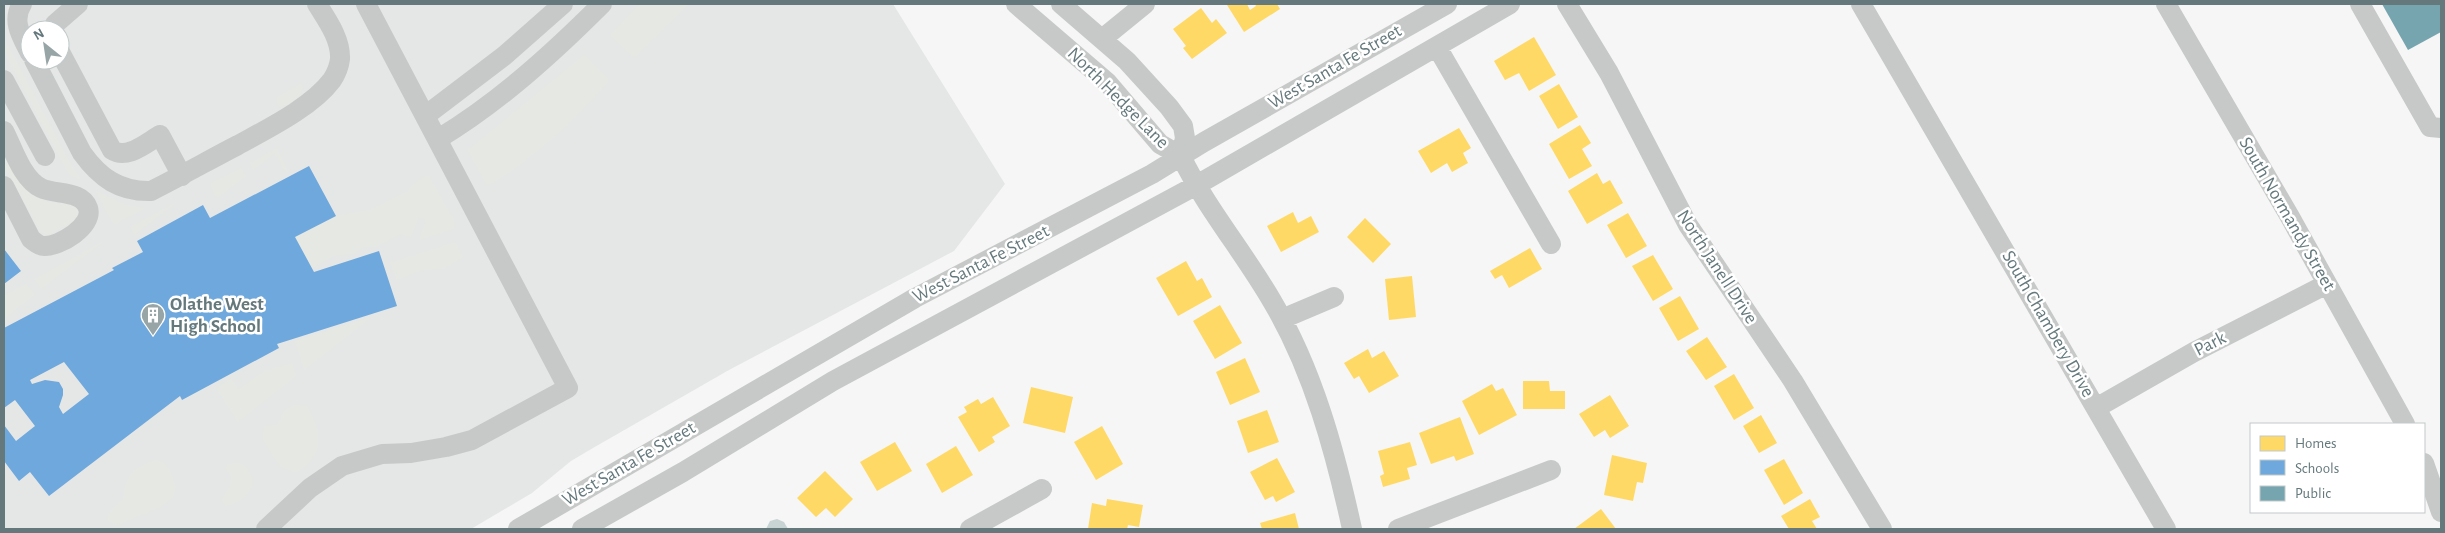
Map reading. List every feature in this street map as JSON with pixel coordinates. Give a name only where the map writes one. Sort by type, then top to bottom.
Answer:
[{"type":"street","points":[[20,34],[16,18],[22,4]]},
{"type":"street","points":[[60,20],[78,4]]},
{"type":"street","points":[[39,70],[82,153],[92,168],[118,185],[133,191],[151,191],[277,124],[331,82],[337,72],[340,59],[339,47],[336,37],[317,4]]},
{"type":"street","points":[[266,529],[310,488],[342,466],[382,454],[438,448],[472,440],[568,388],[366,4]]},
{"type":"street","points":[[438,139],[488,105],[579,27],[602,4]]},
{"type":"street","name":"North Hedge Lane","points":[[1016,4],[1107,82],[1160,144],[1181,156],[1185,138],[1183,126],[1154,89],[1102,39],[1061,4]]},
{"type":"street","points":[[1102,39],[1145,4]]},
{"type":"street","name":"West Santa Fe Street","points":[[518,529],[915,298],[1152,174],[1447,4]]},
{"type":"street","name":"West Santa Fe Street","points":[[582,529],[683,472],[833,381],[1195,186],[1510,4]]},
{"type":"street","name":"North Janell Drive","points":[[1567,4],[1609,73],[1688,225],[1793,380],[1880,526]]},
{"type":"street","name":"South Chambery Drive","points":[[1861,4],[2166,529]]},
{"type":"street","points":[[2360,4],[2430,127],[2441,128]]},
{"type":"street","points":[[426,116],[504,56],[561,5],[579,27]]},
{"type":"street","name":"South Normandy Street","points":[[2166,5],[2327,284],[2403,423]]},
{"type":"street","points":[[1437,47],[1551,244]]},
{"type":"street","points":[[70,70],[112,150],[119,154],[126,154],[160,135],[182,176]]},
{"type":"street","points":[[4,80],[45,156]]},
{"type":"street","points":[[4,131],[33,183],[50,191],[76,196],[84,200],[88,209],[88,221],[81,230],[51,245],[37,244],[31,239],[4,186]]},
{"type":"street","points":[[1181,156],[1195,186],[1272,300],[1300,355],[1336,456],[1352,529]]},
{"type":"street","name":"Park","points":[[2096,408],[2194,352],[2327,284]]},
{"type":"street","points":[[1282,319],[1334,297]]},
{"type":"street","points":[[2425,466],[2441,512]]},
{"type":"street","points":[[1398,529],[1552,470]]},
{"type":"street","points":[[970,529],[1042,489]]},
{"type":"shaded area","points":[[4,4],[893,4],[1005,184],[954,251],[729,370],[593,448],[571,461],[532,493],[471,529],[4,529]]},
{"type":"shaded area","points":[[640,4],[689,4],[634,58],[610,35]]},
{"type":"shaded area","points":[[4,38],[71,165],[82,180],[71,176],[67,171],[4,52]]},
{"type":"shaded area","points":[[584,55],[610,80],[582,110],[538,151],[487,186],[468,150]]},
{"type":"shaded area","points":[[300,84],[303,87],[297,97],[286,105],[279,106],[276,102],[278,97]]},
{"type":"shaded area","points":[[4,148],[21,180],[33,193],[48,202],[67,204],[78,209],[79,214],[74,221],[48,235],[41,232],[4,165]]},
{"type":"shaded area","points":[[277,148],[288,170],[285,172],[275,153],[253,170],[250,163]]},
{"type":"shaded area","points":[[241,168],[246,176],[217,198],[210,184]]},
{"type":"shaded area","points":[[428,174],[454,218],[454,229],[419,240],[426,220],[419,217],[411,237],[400,234],[375,247],[364,247],[353,254],[333,256],[312,268],[295,237],[336,216],[369,210],[408,191],[413,184]]},
{"type":"shaded area","points":[[95,190],[126,205],[145,208],[114,225]]},
{"type":"shaded area","points":[[177,202],[134,235],[130,227]]},
{"type":"shaded area","points":[[104,241],[41,289],[35,279]]},
{"type":"shaded area","points":[[455,242],[463,257],[444,269],[419,271],[397,280],[390,263]]},
{"type":"shaded area","points":[[26,284],[35,294],[5,318],[4,296]]},
{"type":"shaded area","points":[[372,317],[304,370],[295,341]]},
{"type":"shaded area","points":[[292,363],[296,376],[238,422],[216,388],[231,378],[238,389],[265,371]]},
{"type":"shaded area","points":[[294,405],[307,406],[318,435],[316,451],[312,459],[295,473],[280,466],[262,439],[264,427],[278,424],[284,411]]},
{"type":"shaded area","points":[[155,460],[162,461],[169,469],[176,487],[173,497],[160,507],[117,525],[108,521],[110,511],[123,499],[128,478],[141,466]]},
{"type":"shaded area","points":[[239,462],[247,467],[251,474],[251,488],[241,500],[225,506],[222,499],[230,486],[231,474],[226,470],[227,464]]},
{"type":"shaded area","points":[[777,519],[784,522],[788,529],[766,529],[770,521]]},
{"type":"building: Homes","points":[[1228,4],[1247,4],[1250,10],[1256,6],[1255,4],[1277,4],[1280,9],[1244,32]]},
{"type":"building: Homes","points":[[1201,8],[1212,23],[1216,19],[1227,33],[1192,59],[1183,48],[1186,46],[1173,29]]},
{"type":"building: Homes","points":[[1534,37],[1556,75],[1529,91],[1519,73],[1505,80],[1494,61]]},
{"type":"building: Homes","points":[[1559,84],[1578,117],[1558,129],[1539,96]]},
{"type":"building: Homes","points":[[1580,125],[1591,143],[1582,149],[1592,166],[1569,179],[1549,144]]},
{"type":"building: Homes","points":[[1459,128],[1471,148],[1463,153],[1468,163],[1452,172],[1447,163],[1431,173],[1418,151]]},
{"type":"building: Homes","points":[[1597,173],[1603,184],[1610,180],[1623,203],[1587,224],[1568,191]]},
{"type":"building: Homes","points":[[1293,212],[1298,223],[1311,216],[1319,232],[1281,252],[1267,226]]},
{"type":"building: Homes","points":[[1628,213],[1647,246],[1626,258],[1607,225]]},
{"type":"building: Homes","points":[[1365,218],[1391,244],[1373,263],[1347,237]]},
{"type":"building: Homes","points":[[1530,248],[1542,269],[1509,288],[1502,275],[1495,279],[1490,271]]},
{"type":"building: Homes","points":[[1653,255],[1673,289],[1653,301],[1632,266]]},
{"type":"building: Homes","points":[[1186,261],[1197,281],[1202,278],[1212,297],[1178,316],[1156,278]]},
{"type":"building: Homes","points":[[1412,276],[1416,317],[1389,320],[1385,279]]},
{"type":"building: Homes","points":[[1680,296],[1699,329],[1678,341],[1659,308]]},
{"type":"building: Homes","points":[[1220,305],[1242,343],[1215,359],[1193,321]]},
{"type":"building: Homes","points":[[1707,337],[1727,367],[1706,380],[1686,351]]},
{"type":"building: Homes","points":[[1368,349],[1372,358],[1384,351],[1399,376],[1369,393],[1359,376],[1354,379],[1344,363]]},
{"type":"building: Homes","points":[[1245,358],[1260,392],[1230,405],[1216,372]]},
{"type":"building: Homes","points":[[1734,374],[1754,408],[1734,420],[1714,386]]},
{"type":"building: Homes","points":[[1523,381],[1549,381],[1550,391],[1565,391],[1565,409],[1523,409]]},
{"type":"building: Homes","points":[[1492,384],[1496,391],[1503,388],[1517,415],[1479,435],[1462,401]]},
{"type":"building: Homes","points":[[1031,387],[1073,397],[1065,433],[1023,423]]},
{"type":"building: Homes","points":[[1610,395],[1629,426],[1610,438],[1605,430],[1594,437],[1579,414]]},
{"type":"building: Homes","points":[[993,397],[1010,426],[992,437],[995,442],[979,452],[958,417],[967,412],[964,407],[978,399],[981,404]]},
{"type":"building: Homes","points":[[1267,410],[1279,442],[1248,453],[1237,421]]},
{"type":"building: Homes","points":[[1761,415],[1777,443],[1759,453],[1743,426]]},
{"type":"building: Homes","points":[[1460,417],[1474,454],[1456,461],[1454,456],[1431,464],[1419,433]]},
{"type":"building: Homes","points":[[1102,426],[1123,464],[1096,480],[1074,442]]},
{"type":"building: Homes","points":[[895,442],[912,471],[877,491],[860,462]]},
{"type":"building: Homes","points":[[1410,442],[1417,465],[1407,468],[1410,479],[1383,487],[1380,476],[1384,474],[1378,451]]},
{"type":"building: Homes","points":[[956,446],[973,475],[942,493],[926,464]]},
{"type":"building: Homes","points":[[1612,455],[1647,463],[1643,483],[1637,482],[1633,501],[1604,495]]},
{"type":"building: Homes","points":[[1277,458],[1295,492],[1276,502],[1273,496],[1265,500],[1250,472]]},
{"type":"building: Homes","points":[[1784,459],[1803,493],[1784,505],[1764,470]]},
{"type":"building: Homes","points":[[825,471],[853,499],[835,517],[826,508],[816,517],[797,498]]},
{"type":"building: Homes","points":[[1107,499],[1143,505],[1139,527],[1128,525],[1127,529],[1088,529],[1092,503],[1106,506]]},
{"type":"building: Homes","points":[[1810,499],[1820,517],[1812,521],[1817,529],[1789,529],[1781,516]]},
{"type":"building: Homes","points":[[1601,509],[1616,529],[1574,529]]},
{"type":"building: Homes","points":[[1295,513],[1299,529],[1262,529],[1260,523]]},
{"type":"building: Schools","name":"Olathe West High School","points":[[309,166],[336,216],[295,237],[314,272],[379,251],[397,306],[277,344],[279,348],[182,400],[180,396],[49,496],[30,472],[19,481],[4,461],[4,425],[16,441],[35,426],[15,400],[4,408],[4,328],[114,270],[112,268],[143,252],[137,241],[203,205],[210,218]],"holes":[[[64,362],[89,394],[63,414],[59,407],[63,395],[63,389],[59,382],[45,380],[32,384],[30,380]]]},
{"type":"building: Schools","points":[[4,249],[21,271],[4,284]]},
{"type":"building: Public","points":[[2382,4],[2441,4],[2441,32],[2408,50]]},
{"type":"place","name":"Olathe West High School","points":[[153,336]]}]
